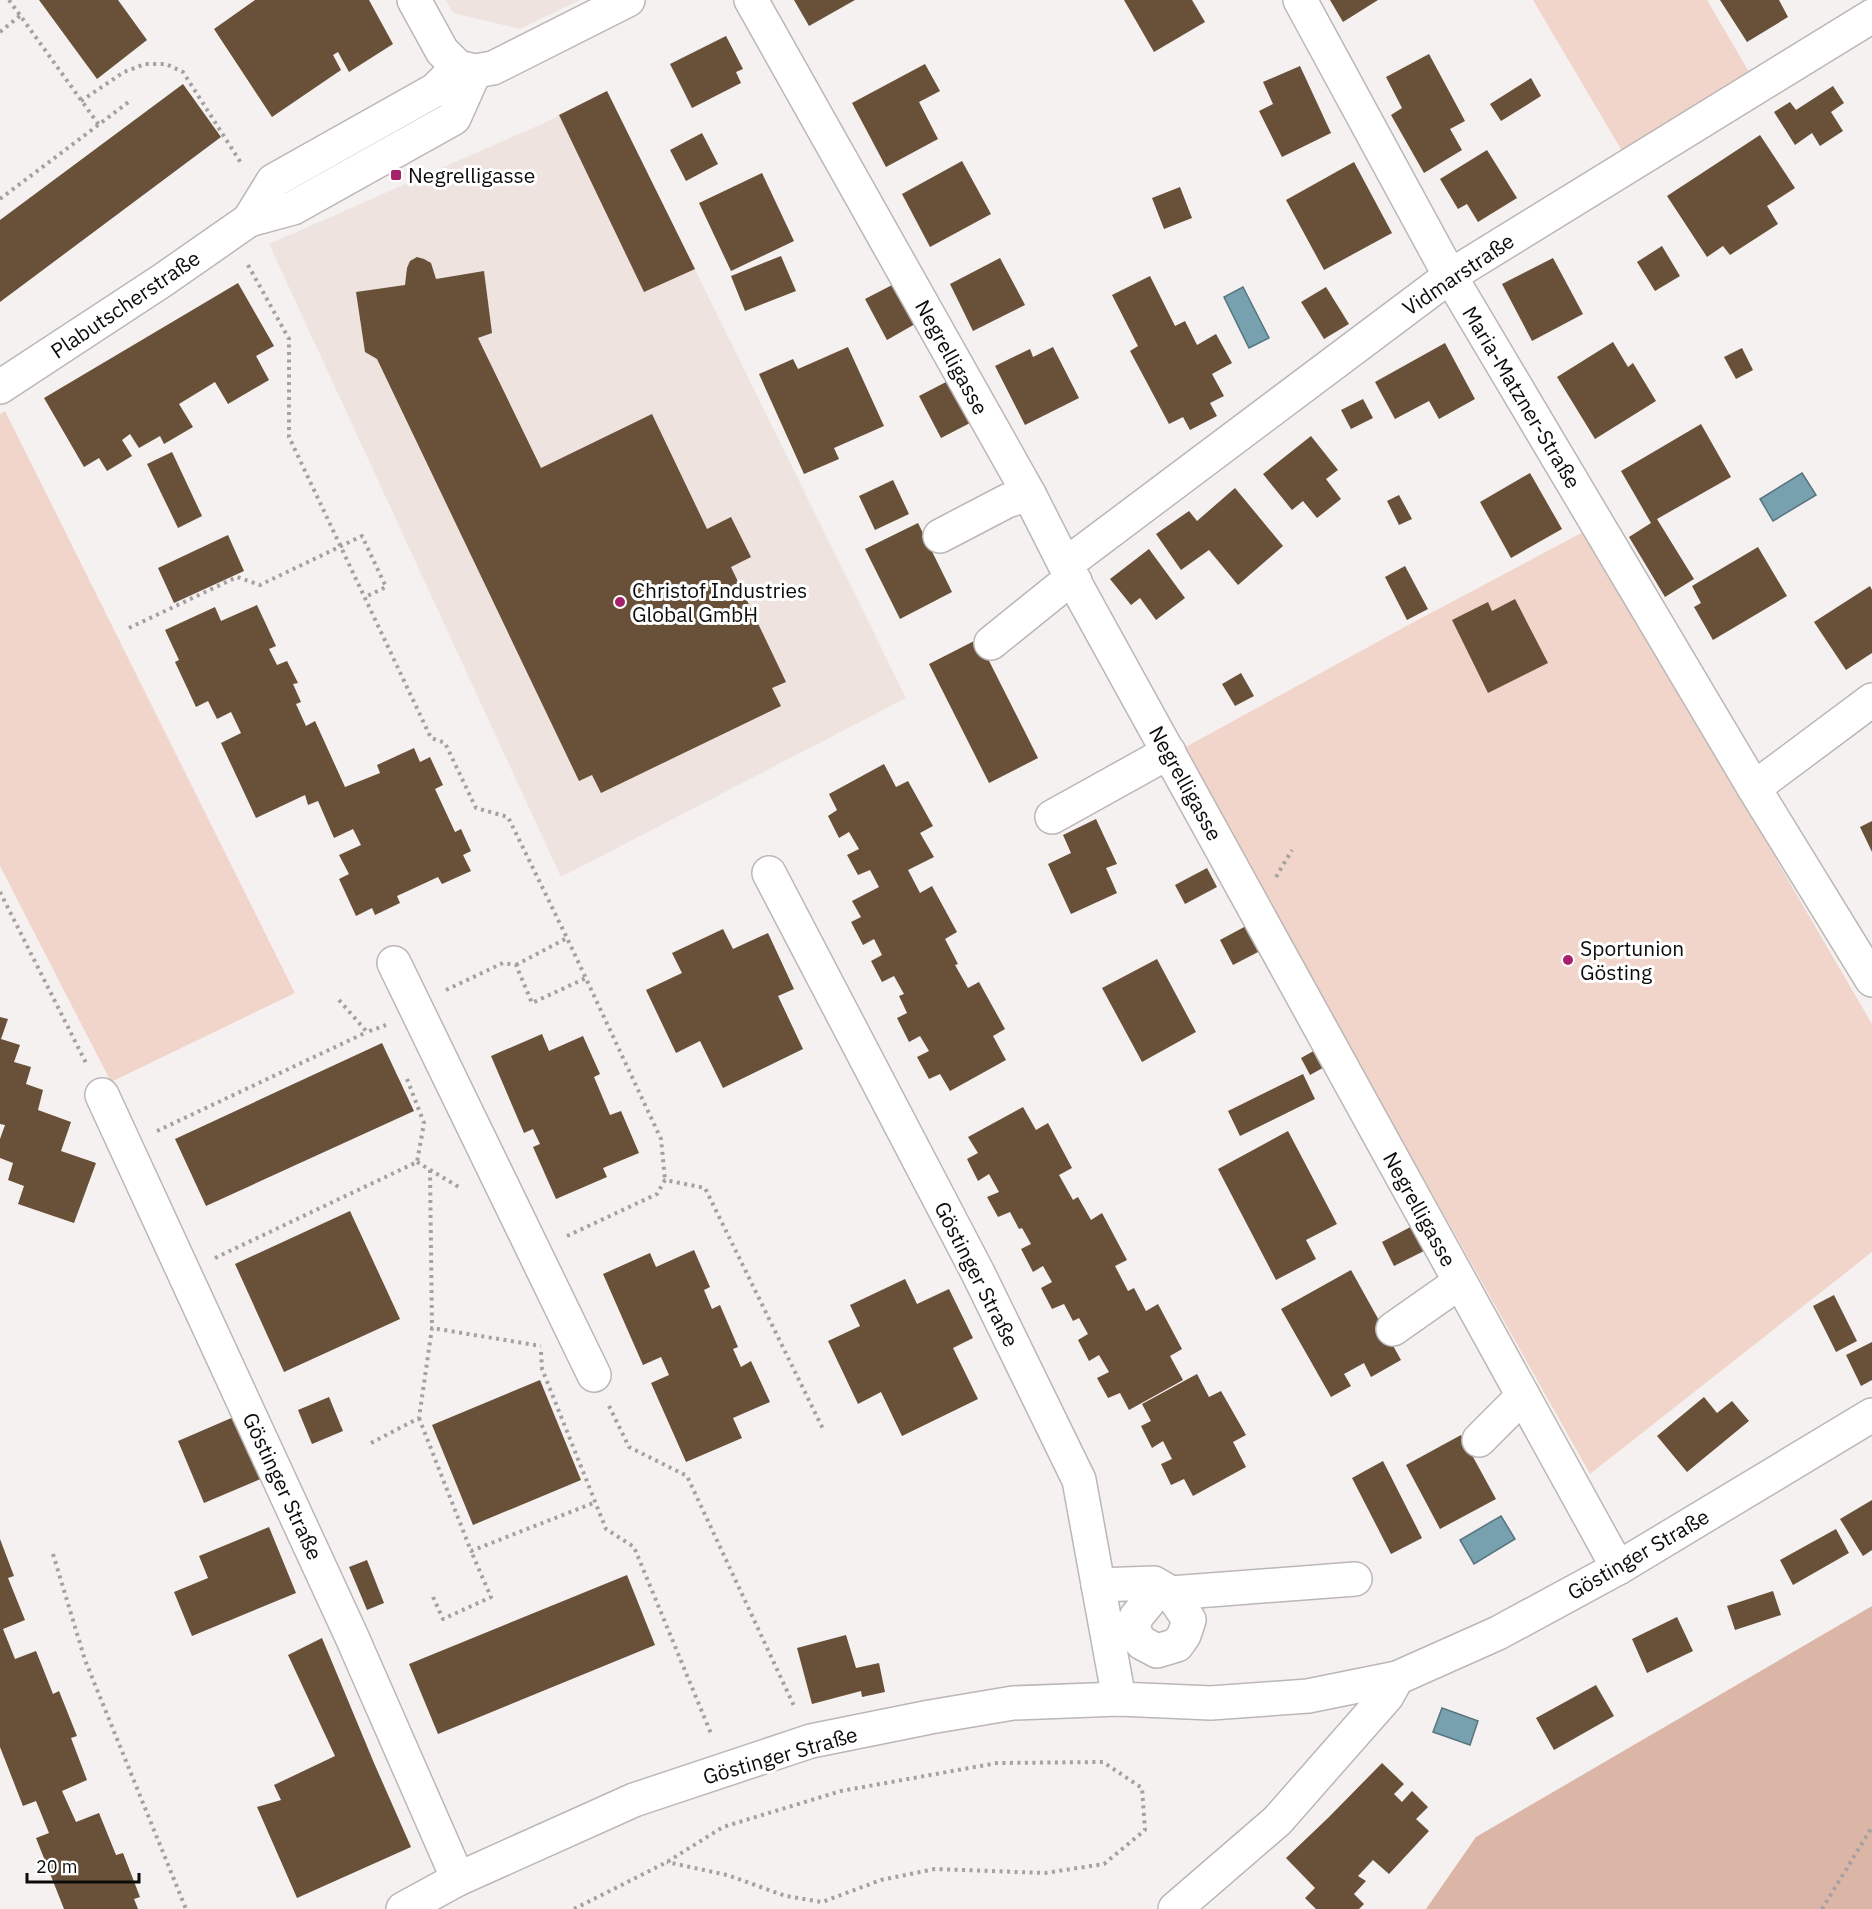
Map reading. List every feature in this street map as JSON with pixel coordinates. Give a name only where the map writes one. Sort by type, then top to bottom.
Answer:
[{"type":"street","points":[[414,0],[442,51],[466,69],[493,68],[627,0]]},
{"type":"street","name":"Negrelligasse","points":[[751,0],[1029,494],[1168,753],[1618,1568]]},
{"type":"street","name":"Maria-Matzner-Straße","points":[[1300,0],[1450,276],[1754,788],[1872,980]]},
{"type":"street","name":"Vidmarstraße","points":[[992,643],[1058,589],[1070,573],[1450,276],[1872,16]]},
{"type":"street","name":"Plabutscherstraße","points":[[0,387],[164,280],[249,220],[292,208],[454,118],[466,69]]},
{"type":"street","points":[[940,536],[1007,501],[1029,494]]},
{"type":"street","points":[[1754,788],[1872,700]]},
{"type":"street","points":[[1052,817],[1168,753]]},
{"type":"street","name":"Göstinger Straße","points":[[769,873],[978,1273],[1079,1480],[1119,1700]]},
{"type":"street","points":[[394,963],[594,1375]]},
{"type":"street","name":"Göstinger Straße","points":[[102,1095],[351,1635],[458,1879]]},
{"type":"street","points":[[1393,1329],[1460,1282]]},
{"type":"street","points":[[1479,1440],[1523,1396]]},
{"type":"street","name":"Göstinger Straße","points":[[403,1909],[458,1879],[634,1800],[811,1741],[930,1716],[1013,1703],[1119,1700],[1222,1702],[1308,1696],[1397,1678],[1498,1633],[1618,1568],[1872,1415]]},
{"type":"street","points":[[1098,1584],[1154,1583],[1161,1596],[1355,1579]]},
{"type":"street","points":[[1175,1909],[1277,1821],[1387,1696],[1397,1678]]},
{"type":"path","points":[[9,0],[99,125]]},
{"type":"path","points":[[0,32],[21,15]]},
{"type":"path","points":[[81,101],[124,72],[145,64],[166,64],[183,72],[246,171]]},
{"type":"path","points":[[0,199],[130,101]]},
{"type":"path","points":[[243,256],[290,339],[290,437],[431,738],[445,743],[476,808],[508,817],[661,1139],[665,1180],[657,1194],[534,1251]]},
{"type":"path","points":[[129,628],[237,577],[260,585],[362,536],[386,587],[365,597]]},
{"type":"path","points":[[0,892],[102,1095]]},
{"type":"path","points":[[415,1005],[503,963],[516,964],[567,938]]},
{"type":"path","points":[[516,964],[532,1003],[586,978]]},
{"type":"path","points":[[339,1000],[367,1032]]},
{"type":"path","points":[[150,1134],[367,1032],[387,1025]]},
{"type":"path","points":[[404,1069],[424,1123],[417,1162]]},
{"type":"path","points":[[417,1162],[466,1192]]},
{"type":"path","points":[[184,1272],[417,1162]]},
{"type":"path","points":[[430,1170],[432,1328],[419,1418],[491,1597],[443,1619],[434,1597]]},
{"type":"path","points":[[665,1180],[705,1188],[822,1429]]},
{"type":"path","points":[[432,1328],[541,1346]]},
{"type":"path","points":[[541,1334],[542,1369],[606,1529],[634,1547],[726,1769]]},
{"type":"path","points":[[594,1375],[629,1447],[687,1476],[811,1741]]},
{"type":"path","points":[[371,1443],[419,1418]]},
{"type":"path","points":[[471,1551],[596,1502]]},
{"type":"path","points":[[52,1554],[85,1660],[186,1909]]},
{"type":"path","points":[[574,1909],[667,1862],[723,1827],[841,1791],[997,1763],[1103,1762],[1142,1788],[1146,1830],[1104,1864],[1045,1873],[935,1869],[881,1880],[822,1902],[786,1896],[726,1875],[667,1862]]},
{"type":"path","points":[[1822,1909],[1872,1827]]},
{"type":"shaded area","points":[[446,0],[580,0],[520,29],[453,13]]},
{"type":"shaded area","points":[[1533,0],[1707,0],[1749,72],[1622,151]]},
{"type":"shaded area","name":"Christof Industries Global GmbH","points":[[607,91],[906,698],[561,877],[269,244],[544,123]]},
{"type":"shaded area","points":[[5,411],[295,993],[111,1082],[0,866],[0,414]]},
{"type":"shaded area","name":"Sportunion Gösting","points":[[1585,531],[1872,1024],[1872,1252],[1590,1474],[1182,749]]},
{"type":"shaded area","points":[[1872,1606],[1872,1909],[1426,1909],[1476,1837]]},
{"type":"water","points":[[1243,287],[1269,338],[1249,348],[1224,297]]},
{"type":"water","points":[[1802,473],[1816,495],[1773,521],[1760,499]]},
{"type":"water","points":[[1501,1516],[1515,1539],[1474,1564],[1460,1540]]},
{"type":"water","points":[[1442,1708],[1478,1721],[1470,1745],[1433,1732]]},
{"type":"building","points":[[39,0],[118,0],[147,40],[97,79]]},
{"type":"building","points":[[255,0],[369,0],[393,44],[349,72],[338,52],[333,55],[341,70],[272,117],[214,29]]},
{"type":"building","points":[[794,0],[855,0],[809,26]]},
{"type":"building","points":[[1124,0],[1192,0],[1205,22],[1154,52]]},
{"type":"building","points":[[1330,0],[1378,0],[1343,22]]},
{"type":"building","points":[[1720,0],[1779,0],[1788,17],[1747,42]]},
{"type":"building","points":[[726,36],[743,69],[736,72],[741,83],[692,108],[670,64]]},
{"type":"building","points":[[1429,54],[1465,121],[1450,129],[1462,150],[1424,173],[1391,115],[1402,108],[1386,77]]},
{"type":"building","points":[[925,64],[940,91],[919,102],[938,139],[886,167],[852,103]]},
{"type":"building","points":[[1300,66],[1331,133],[1282,157],[1259,111],[1273,104],[1263,82]]},
{"type":"building","points":[[1531,78],[1541,96],[1501,121],[1490,104]]},
{"type":"building","points":[[183,84],[221,137],[0,302],[0,220]]},
{"type":"building","points":[[1833,86],[1844,103],[1831,112],[1843,131],[1820,146],[1812,133],[1795,145],[1774,112],[1790,102],[1796,110]]},
{"type":"building","points":[[607,91],[695,269],[644,292],[559,115]]},
{"type":"building","points":[[702,133],[718,164],[686,181],[670,150]]},
{"type":"building","points":[[1760,135],[1795,188],[1767,206],[1778,224],[1730,255],[1723,246],[1707,257],[1667,196]]},
{"type":"building","points":[[1487,150],[1517,198],[1478,222],[1467,204],[1458,209],[1440,179]]},
{"type":"building","points":[[962,161],[991,214],[930,247],[902,194]]},
{"type":"building","points":[[1354,162],[1392,233],[1324,270],[1286,200]]},
{"type":"building","points":[[762,173],[794,241],[731,271],[699,203]]},
{"type":"building","points":[[1180,187],[1192,218],[1164,229],[1152,198]]},
{"type":"building","points":[[1662,246],[1680,276],[1655,291],[1637,262]]},
{"type":"building","points":[[781,256],[796,291],[745,311],[731,276]]},
{"type":"building","name":"Christof Industries Global GmbH","points":[[417,257],[431,263],[436,279],[484,271],[492,333],[478,338],[541,468],[652,414],[707,529],[731,517],[751,557],[731,567],[786,682],[772,688],[781,706],[601,793],[592,775],[579,781],[377,359],[365,352],[356,292],[405,285],[410,261]]},
{"type":"building","points":[[1000,258],[1025,305],[973,331],[950,284]]},
{"type":"building","points":[[1553,258],[1583,314],[1532,341],[1502,284]]},
{"type":"building","points":[[1150,276],[1175,326],[1185,321],[1197,345],[1216,334],[1232,363],[1212,374],[1224,396],[1210,403],[1217,416],[1190,430],[1183,417],[1169,424],[1130,351],[1138,346],[1112,295]]},
{"type":"building","points":[[238,283],[274,346],[256,356],[269,380],[228,404],[215,382],[179,404],[193,427],[164,444],[160,436],[139,448],[130,434],[122,440],[132,456],[107,471],[99,458],[84,467],[44,398]]},
{"type":"building","points":[[894,284],[915,324],[887,340],[865,299]]},
{"type":"building","points":[[1326,287],[1349,324],[1324,339],[1301,302]]},
{"type":"building","points":[[1613,342],[1628,367],[1633,363],[1656,401],[1595,439],[1557,377]]},
{"type":"building","points":[[1445,343],[1475,399],[1439,419],[1429,401],[1395,419],[1375,382]]},
{"type":"building","points":[[848,347],[884,426],[834,448],[839,459],[804,474],[759,374],[793,359],[798,369]]},
{"type":"building","points":[[1053,347],[1079,398],[1025,425],[995,366],[1030,349],[1033,357]]},
{"type":"building","points":[[1742,348],[1753,370],[1736,379],[1724,357]]},
{"type":"building","points":[[948,381],[970,423],[941,438],[919,396]]},
{"type":"building","points":[[1363,399],[1373,418],[1351,429],[1341,410]]},
{"type":"building","points":[[1701,424],[1731,477],[1657,519],[1694,579],[1665,597],[1629,537],[1651,523],[1621,471]]},
{"type":"building","points":[[1311,436],[1338,470],[1326,479],[1341,499],[1317,518],[1303,501],[1292,510],[1263,474]]},
{"type":"building","points":[[172,452],[202,516],[178,528],[147,464]]},
{"type":"building","points":[[1530,473],[1562,529],[1511,558],[1480,502]]},
{"type":"building","points":[[893,480],[909,514],[875,530],[859,496]]},
{"type":"building","points":[[1235,488],[1283,546],[1238,585],[1209,550],[1181,570],[1156,534],[1189,511],[1197,521]]},
{"type":"building","points":[[1399,495],[1412,519],[1399,525],[1387,501]]},
{"type":"building","points":[[918,523],[952,592],[900,619],[865,549]]},
{"type":"building","points":[[228,535],[244,571],[174,603],[158,568]]},
{"type":"building","points":[[1758,547],[1787,596],[1713,640],[1694,607],[1701,603],[1692,586]]},
{"type":"building","points":[[1149,549],[1185,598],[1156,620],[1140,598],[1131,605],[1110,579]]},
{"type":"building","points":[[1405,566],[1428,609],[1407,620],[1385,577]]},
{"type":"building","points":[[1870,586],[1872,590],[1872,653],[1846,670],[1814,622]]},
{"type":"building","points":[[1515,599],[1548,663],[1488,693],[1452,620],[1488,602],[1492,611]]},
{"type":"building","points":[[257,605],[276,646],[269,649],[277,665],[287,661],[298,683],[293,684],[301,702],[296,704],[306,726],[315,721],[345,787],[380,773],[377,765],[414,748],[420,762],[430,757],[443,785],[435,789],[455,832],[461,829],[471,851],[463,855],[471,871],[442,884],[438,877],[397,896],[400,903],[375,915],[372,908],[356,916],[339,879],[349,874],[339,855],[361,845],[353,829],[334,838],[318,801],[308,805],[305,795],[256,818],[221,743],[241,733],[231,712],[217,719],[208,701],[196,707],[175,662],[179,660],[165,630],[215,607],[221,621]]},
{"type":"building","points":[[978,639],[1038,758],[989,783],[929,664]]},
{"type":"building","points":[[1241,673],[1254,696],[1235,706],[1222,684]]},
{"type":"building","points":[[884,764],[896,787],[908,781],[933,826],[920,833],[934,857],[908,870],[920,893],[932,886],[957,932],[945,939],[958,964],[955,965],[968,988],[979,982],[1005,1029],[993,1036],[1006,1060],[950,1091],[940,1074],[929,1079],[917,1057],[929,1051],[920,1036],[909,1042],[897,1018],[907,1013],[899,996],[904,994],[894,976],[882,982],[871,961],[882,955],[874,939],[863,945],[851,922],[861,917],[852,901],[879,887],[870,870],[858,875],[847,855],[859,849],[849,832],[839,838],[828,816],[837,810],[829,794]]},
{"type":"building","points":[[1096,819],[1117,864],[1106,868],[1117,893],[1071,914],[1048,864],[1071,853],[1063,835]]},
{"type":"building","points":[[1872,821],[1872,852],[1860,827]]},
{"type":"building","points":[[1207,868],[1217,887],[1185,904],[1175,885]]},
{"type":"building","points":[[1246,926],[1260,951],[1233,965],[1220,940]]},
{"type":"building","points":[[723,929],[733,949],[768,933],[794,989],[778,996],[803,1049],[723,1088],[700,1041],[676,1053],[646,990],[682,973],[672,953]]},
{"type":"building","points":[[1157,959],[1196,1032],[1142,1062],[1102,988]]},
{"type":"building","points":[[0,1017],[8,1019],[1,1039],[20,1045],[14,1062],[31,1067],[26,1084],[43,1090],[38,1110],[71,1122],[61,1151],[96,1163],[74,1223],[18,1204],[24,1186],[8,1180],[13,1163],[0,1158],[0,1139],[5,1125],[0,1124]]},
{"type":"building","points":[[542,1034],[549,1051],[583,1036],[600,1074],[594,1077],[610,1115],[621,1111],[639,1153],[603,1168],[607,1177],[556,1199],[533,1147],[540,1144],[533,1129],[524,1133],[491,1056]]},
{"type":"building","points":[[382,1043],[414,1111],[206,1206],[175,1139]]},
{"type":"building","points":[[1319,1048],[1328,1065],[1310,1075],[1301,1058]]},
{"type":"building","points":[[1303,1074],[1315,1099],[1240,1136],[1228,1111]]},
{"type":"building","points":[[1023,1107],[1036,1130],[1048,1123],[1072,1168],[1059,1175],[1073,1200],[1078,1197],[1091,1220],[1102,1213],[1127,1260],[1115,1266],[1128,1291],[1134,1288],[1146,1311],[1158,1304],[1182,1349],[1170,1356],[1183,1380],[1129,1410],[1120,1393],[1108,1398],[1097,1378],[1109,1372],[1099,1355],[1089,1361],[1078,1340],[1088,1334],[1079,1318],[1073,1321],[1064,1304],[1052,1309],[1041,1288],[1052,1282],[1043,1266],[1033,1272],[1021,1249],[1031,1244],[1022,1228],[1019,1229],[1010,1212],[998,1217],[987,1197],[999,1192],[989,1174],[978,1181],[967,1159],[978,1153],[968,1137]]},
{"type":"building","points":[[1288,1131],[1337,1224],[1306,1240],[1316,1259],[1276,1280],[1218,1169]]},
{"type":"building","points":[[350,1211],[400,1319],[284,1372],[235,1264]]},
{"type":"building","points":[[1418,1223],[1430,1248],[1394,1266],[1382,1242]]},
{"type":"building","points":[[694,1250],[710,1287],[704,1290],[712,1309],[720,1305],[738,1347],[733,1349],[741,1367],[751,1361],[770,1402],[733,1418],[742,1438],[686,1462],[651,1383],[669,1375],[661,1357],[643,1365],[603,1274],[650,1253],[656,1267]]},
{"type":"building","points":[[1351,1270],[1401,1360],[1371,1377],[1364,1363],[1344,1374],[1351,1386],[1331,1397],[1281,1309]]},
{"type":"building","points":[[905,1279],[917,1304],[949,1289],[973,1338],[953,1348],[978,1399],[902,1436],[881,1392],[858,1404],[828,1341],[860,1326],[850,1305]]},
{"type":"building","points":[[1834,1295],[1857,1341],[1836,1352],[1813,1306]]},
{"type":"building","points":[[1872,1342],[1872,1380],[1861,1386],[1846,1355]]},
{"type":"building","points":[[1197,1374],[1209,1397],[1221,1391],[1246,1435],[1233,1442],[1246,1467],[1193,1496],[1184,1479],[1171,1485],[1161,1464],[1172,1459],[1163,1441],[1152,1448],[1141,1426],[1151,1421],[1142,1404]]},
{"type":"building","points":[[540,1380],[581,1480],[473,1525],[432,1425]]},
{"type":"building","points":[[329,1397],[343,1431],[312,1444],[298,1410]]},
{"type":"building","points":[[1704,1397],[1717,1413],[1732,1401],[1749,1421],[1687,1472],[1657,1436]]},
{"type":"building","points":[[236,1416],[263,1478],[204,1503],[178,1441]]},
{"type":"building","points":[[1461,1435],[1496,1499],[1440,1529],[1406,1465]]},
{"type":"building","points":[[1383,1461],[1422,1538],[1391,1554],[1352,1478]]},
{"type":"building","points":[[1872,1500],[1872,1550],[1863,1556],[1840,1519]]},
{"type":"building","points":[[269,1527],[296,1593],[192,1636],[174,1592],[208,1578],[199,1556]]},
{"type":"building","points":[[1836,1529],[1849,1553],[1793,1585],[1780,1560]]},
{"type":"building","points":[[0,1539],[14,1576],[8,1578],[25,1620],[3,1629],[15,1659],[36,1651],[53,1694],[59,1691],[77,1736],[71,1738],[87,1780],[62,1791],[76,1822],[99,1813],[116,1855],[123,1853],[140,1897],[134,1899],[138,1909],[64,1909],[36,1838],[49,1833],[36,1801],[23,1806],[0,1747]]},
{"type":"building","points":[[367,1560],[384,1603],[367,1610],[349,1567]]},
{"type":"building","points":[[627,1575],[655,1645],[438,1734],[409,1664]]},
{"type":"building","points":[[1773,1591],[1781,1615],[1735,1630],[1727,1606]]},
{"type":"building","points":[[1677,1617],[1693,1651],[1647,1673],[1632,1639]]},
{"type":"building","points":[[846,1635],[856,1668],[879,1663],[885,1692],[862,1697],[861,1691],[812,1704],[797,1648]]},
{"type":"building","points":[[322,1638],[411,1847],[297,1898],[257,1807],[281,1800],[274,1785],[335,1756],[288,1655]]},
{"type":"building","points":[[1596,1685],[1614,1716],[1554,1750],[1536,1718]]},
{"type":"building","points":[[1382,1763],[1404,1784],[1394,1794],[1402,1802],[1412,1791],[1428,1807],[1416,1819],[1429,1831],[1389,1874],[1373,1860],[1358,1876],[1366,1881],[1354,1894],[1364,1904],[1359,1909],[1316,1909],[1305,1898],[1315,1888],[1286,1858]]},
{"type":"place","name":"Negrelligasse","points":[[396,175]]},
{"type":"place","name":"Christof Industries Global GmbH","points":[[620,602]]},
{"type":"place","name":"Sportunion Gösting","points":[[1568,960]]}]
